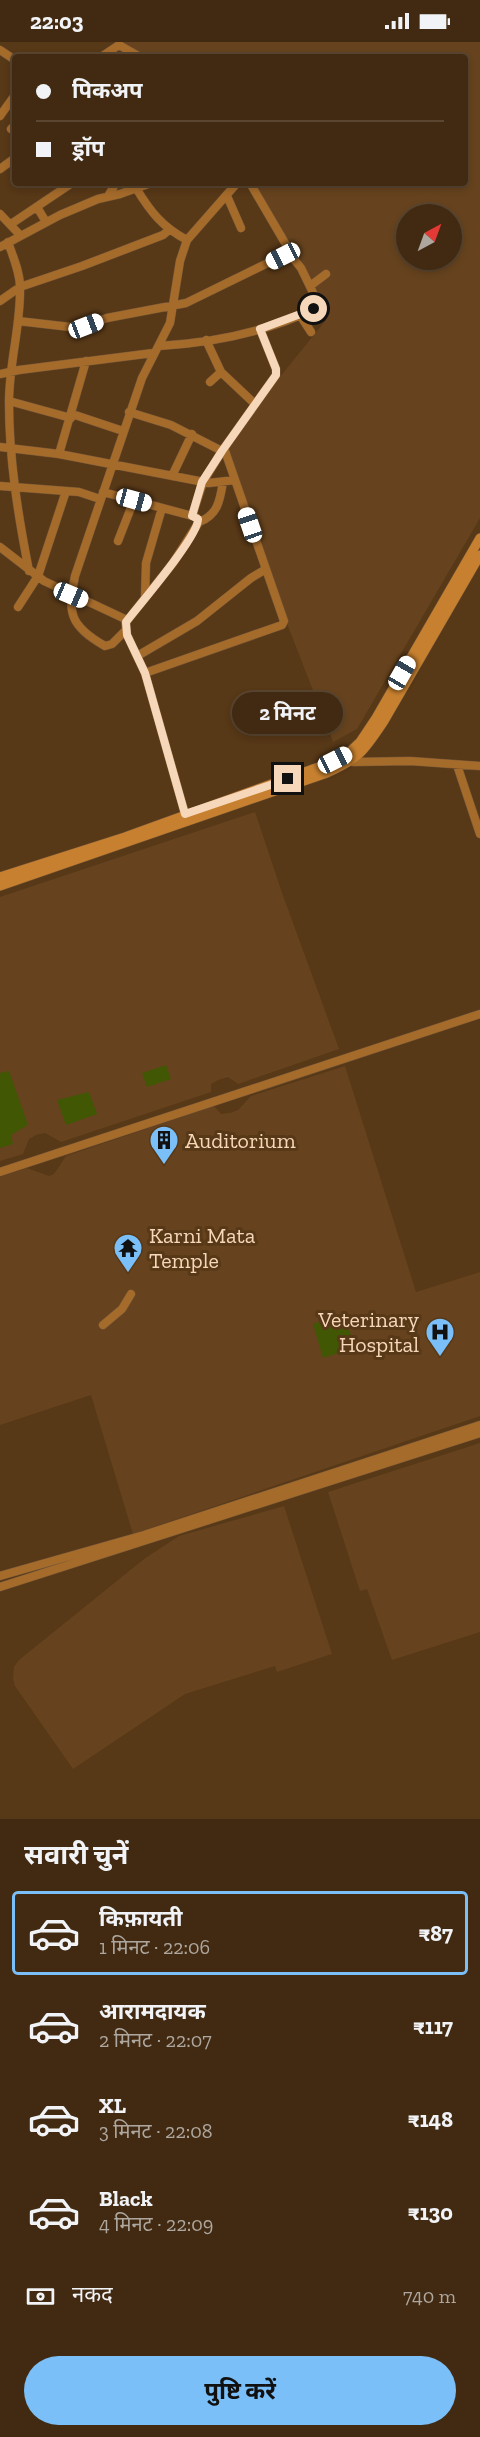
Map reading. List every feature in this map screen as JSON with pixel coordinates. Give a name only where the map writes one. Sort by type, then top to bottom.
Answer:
[{"type":"main road","points":[[0,877],[125,837],[324,765],[346,754],[360,742],[480,538]]},
{"type":"main road","points":[[0,886],[327,774],[353,762],[367,747],[384,722],[480,555]]},
{"type":"street","points":[[106,54],[119,45],[135,54]]},
{"type":"street","points":[[0,116],[12,99]]},
{"type":"street","points":[[0,170],[12,160]]},
{"type":"street","points":[[11,224],[68,186]]},
{"type":"street","points":[[108,196],[114,186]]},
{"type":"street","points":[[0,248],[46,222],[108,196],[144,186]]},
{"type":"street","points":[[223,482],[218,508],[199,522],[173,562],[112,644],[105,646],[80,626],[71,615],[71,595],[83,548],[129,412],[170,323],[180,261],[187,240],[235,186]]},
{"type":"street","points":[[252,186],[288,252],[301,267],[319,305],[317,308]]},
{"type":"street","points":[[136,189],[153,215],[169,230],[187,240]]},
{"type":"street","points":[[227,196],[241,228]]},
{"type":"street","points":[[37,207],[46,222]]},
{"type":"street","points":[[0,214],[20,235]]},
{"type":"street","points":[[0,301],[20,287],[82,266],[163,235],[169,230]]},
{"type":"street","points":[[8,242],[17,268],[20,287],[9,401],[14,487],[29,571]]},
{"type":"street","points":[[18,321],[79,328],[108,318],[186,303],[235,281],[288,252]]},
{"type":"street","points":[[310,286],[326,274]]},
{"type":"street","points":[[0,374],[182,345],[260,329],[317,308],[328,307]]},
{"type":"street","points":[[300,315],[311,332]]},
{"type":"street","points":[[192,516],[202,482],[277,372],[260,329]]},
{"type":"street","points":[[206,340],[221,372],[255,404]]},
{"type":"street","points":[[59,454],[72,416],[86,361]]},
{"type":"street","points":[[210,382],[221,372]]},
{"type":"street","points":[[9,401],[123,431]]},
{"type":"street","points":[[129,412],[171,424],[223,449],[284,618],[282,625],[145,673]]},
{"type":"street","points":[[172,476],[192,434]]},
{"type":"street","points":[[0,447],[59,454],[202,482],[235,480]]},
{"type":"street","points":[[0,486],[66,490],[134,500],[196,517],[199,522]]},
{"type":"street","points":[[18,607],[38,576],[66,490]]},
{"type":"street","points":[[118,541],[134,500]]},
{"type":"street","points":[[145,597],[146,563],[162,508]]},
{"type":"street","points":[[0,547],[29,571],[71,595],[122,617],[145,673],[185,814]]},
{"type":"street","points":[[139,655],[197,621],[251,578],[266,569]]},
{"type":"street","points":[[353,762],[410,761],[480,766]]},
{"type":"street","points":[[457,765],[480,834]]},
{"type":"street","points":[[0,1172],[480,1014]]},
{"type":"street","points":[[103,1325],[122,1309],[131,1294]]},
{"type":"street","points":[[0,1576],[144,1535],[480,1425]]},
{"type":"street","points":[[0,1587],[480,1433]]},
{"type":"shaded area","points":[[118,42],[480,42],[480,518],[357,729],[333,742],[220,451],[326,320],[257,186],[468,186],[468,54],[132,54]]},
{"type":"shaded area","points":[[255,812],[339,1049],[238,1084],[228,1077],[218,1080],[211,1084],[211,1092],[61,1142],[45,1133],[36,1135],[29,1139],[23,1154],[0,1161],[0,897]]},
{"type":"shaded area","points":[[345,1066],[416,1292],[480,1272],[480,1416],[133,1534],[91,1395],[0,1425],[0,1177],[27,1168],[49,1176],[54,1174],[66,1156],[214,1106],[221,1114],[230,1113],[238,1110],[251,1096]]},
{"type":"shaded area","points":[[480,1443],[480,1632],[392,1660],[367,1589],[360,1591],[328,1492]]},
{"type":"shaded area","points":[[284,1506],[332,1654],[277,1672],[275,1666],[185,1694],[73,1769],[15,1686],[14,1667],[19,1660],[144,1559],[179,1536]]},
{"type":"green space","points":[[166,1065],[171,1079],[147,1087],[142,1073]]},
{"type":"green space","points":[[9,1071],[28,1125],[11,1135],[13,1144],[0,1148],[0,1073]]},
{"type":"green space","points":[[89,1092],[97,1114],[66,1125],[57,1100]]},
{"type":"green space","points":[[343,1315],[356,1347],[323,1358],[313,1324]]},
{"type":"place","name":"Auditorium","points":[[164,1166]]},
{"type":"place","name":"Karni Mata Temple","points":[[128,1274]]},
{"type":"place","name":"Veterinary Hospital","points":[[440,1358]]},
{"type":"route","points":[[288,779],[185,814],[145,673],[139,655],[127,635],[126,622],[197,527],[198,519],[192,516],[202,482],[276,375],[276,369],[260,329],[314,309]]}]
